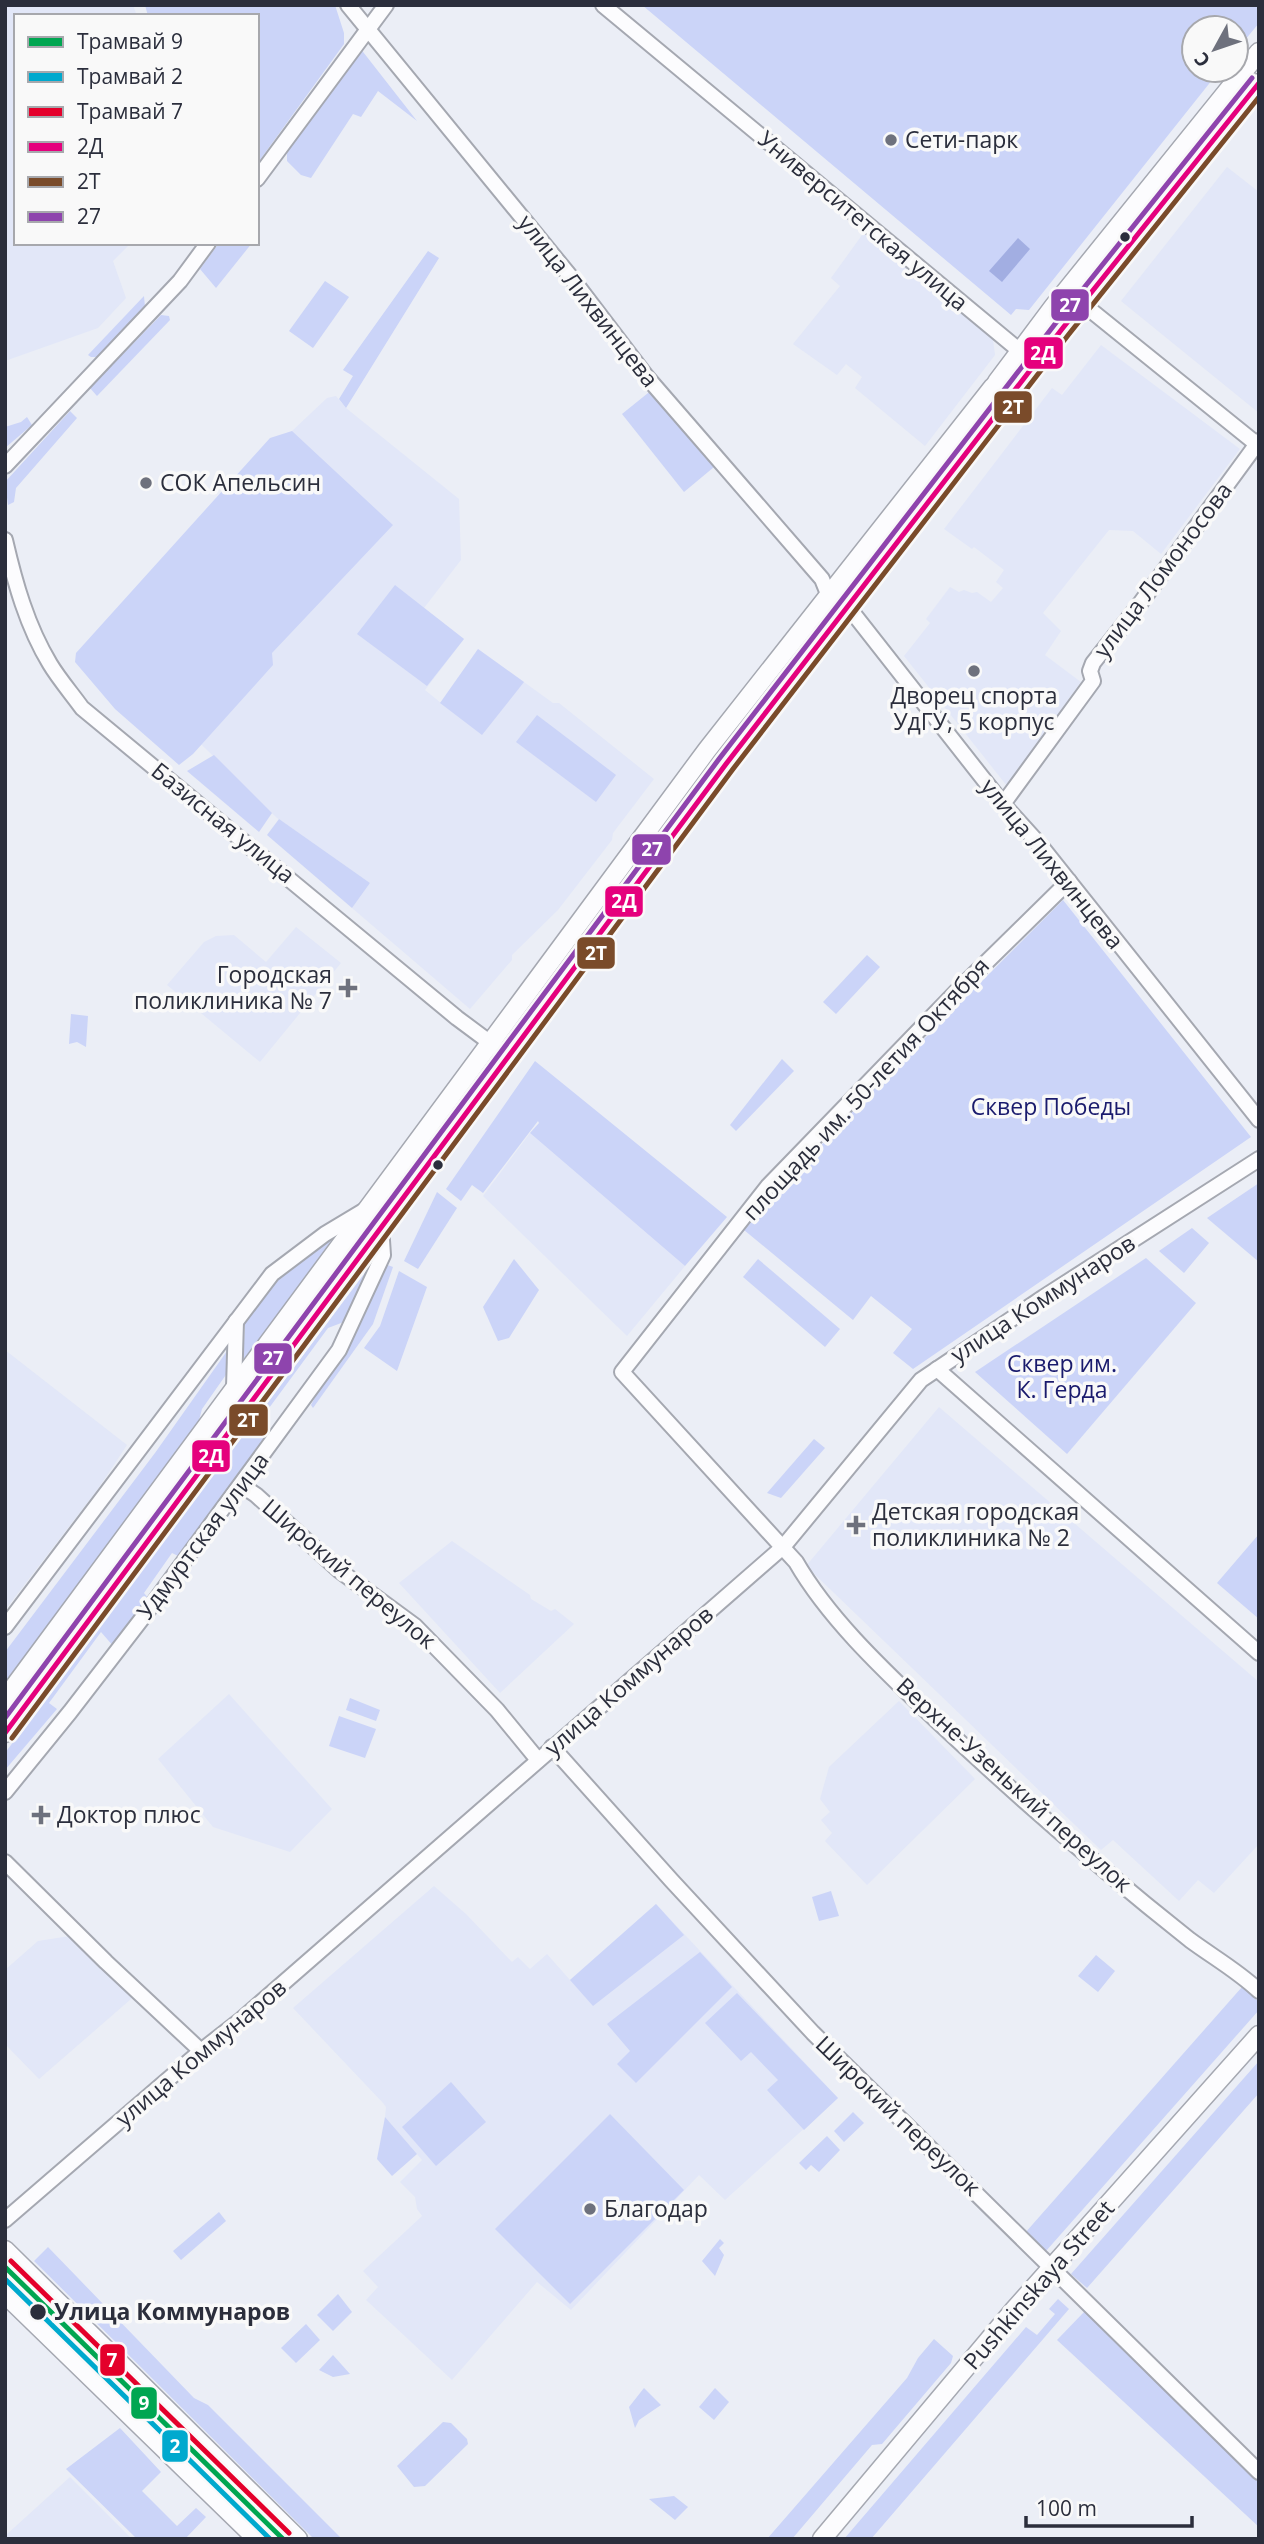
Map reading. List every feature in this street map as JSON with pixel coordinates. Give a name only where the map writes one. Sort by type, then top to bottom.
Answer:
[{"type":"main road","points":[[5,1699],[707,750],[1259,52]]},
{"type":"main road","name":"Удмуртская улица","points":[[5,1733],[413,1181],[846,606],[1259,83]]},
{"type":"main road","points":[[896,510],[911,523]]},
{"type":"main road","points":[[707,750],[726,764]]},
{"type":"main road","points":[[560,946],[578,960]]},
{"type":"main road","points":[[396,1168],[413,1181]]},
{"type":"main road","name":"Pushkinskaya Street","points":[[822,2539],[1052,2269],[1259,2035]]},
{"type":"main road","points":[[5,2250],[298,2539]]},
{"type":"main road","points":[[5,2294],[257,2539]]},
{"type":"street","name":"улица Лихвинцева","points":[[348,5],[570,276],[646,376],[822,579],[840,596],[1003,804],[1069,881],[1259,1120]]},
{"type":"street","points":[[259,176],[386,5]]},
{"type":"street","name":"Университетская улица","points":[[603,5],[1020,351]]},
{"type":"street","points":[[5,466],[180,281],[207,245]]},
{"type":"street","points":[[1083,304],[1258,443]]},
{"type":"street","name":"улица Ломоносова","points":[[1003,804],[1093,681],[1090,671],[1093,663],[1258,443]]},
{"type":"street","name":"Базисная улица","points":[[5,540],[15,582],[33,630],[50,664],[82,708],[508,1056]]},
{"type":"street","points":[[831,626],[834,590]]},
{"type":"street","name":"площадь им. 50-летия Октября","points":[[622,1372],[768,1186],[955,993],[1069,881]]},
{"type":"street","name":"улица Коммунаров","points":[[5,2220],[201,2051],[242,2019],[783,1547],[921,1380],[1259,1159]]},
{"type":"street","points":[[5,1627],[272,1274],[325,1234],[367,1209]]},
{"type":"street","name":"Удмуртская улица","points":[[5,1792],[70,1712],[339,1350],[383,1255],[381,1226]]},
{"type":"street","points":[[234,1387],[236,1321]]},
{"type":"street","points":[[937,1369],[1259,1653]]},
{"type":"street","name":"Верхне-Узенький переулок","points":[[622,1372],[783,1547],[856,1639],[989,1770],[1191,1940],[1259,1991]]},
{"type":"street","name":"Широкий переулок","points":[[241,1485],[340,1571],[415,1626],[496,1710],[538,1760]]},
{"type":"street","name":"Широкий переулок","points":[[552,1747],[813,2033],[1259,2472]]},
{"type":"street","points":[[5,1862],[201,2051]]},
{"type":"shaded area","points":[[5,5],[133,5],[136,14],[14,14],[14,245],[129,245],[113,261],[126,298],[98,328],[5,361]]},
{"type":"shaded area","points":[[1227,167],[1259,192],[1259,413],[1121,301]]},
{"type":"shaded area","points":[[865,231],[982,327],[993,340],[995,355],[925,446],[855,388],[862,377],[846,364],[837,375],[793,344],[840,286],[831,278]]},
{"type":"shaded area","points":[[1018,238],[1030,249],[1002,282],[989,271]]},
{"type":"shaded area","points":[[1101,345],[1240,449],[1161,554],[1133,531],[1109,530],[1043,613],[1061,631],[1045,655],[1081,682],[1007,786],[904,656],[930,623],[926,619],[950,587],[959,592],[977,592],[991,602],[1003,588],[996,582],[1004,570],[944,529],[1052,388],[1062,395]]},
{"type":"shaded area","points":[[336,396],[346,408],[459,499],[461,560],[424,608],[464,639],[425,690],[441,703],[478,649],[553,703],[559,703],[654,779],[613,833],[612,840],[558,910],[512,955],[512,960],[470,1009],[352,908],[370,883],[277,818],[102,648],[292,431],[327,398]]},
{"type":"shaded area","points":[[296,927],[341,963],[260,1062],[167,985],[204,942],[216,936],[234,935],[266,962]]},
{"type":"shaded area","points":[[530,1133],[685,1266],[627,1336],[483,1196]]},
{"type":"shaded area","points":[[5,1350],[127,1445],[98,1489],[5,1610]]},
{"type":"shaded area","points":[[939,1407],[1259,1682],[1259,1844],[1214,1893],[1198,1880],[1179,1901],[1113,1840],[1101,1850],[806,1566]]},
{"type":"shaded area","points":[[452,1541],[530,1595],[531,1599],[551,1611],[555,1609],[574,1624],[500,1693],[399,1583]]},
{"type":"shaded area","points":[[229,1694],[332,1809],[290,1852],[213,1827],[158,1759]]},
{"type":"shaded area","points":[[899,1701],[975,1779],[867,1885],[825,1841],[832,1833],[821,1820],[830,1812],[820,1799],[829,1767]]},
{"type":"shaded area","points":[[434,1886],[466,1914],[512,1962],[518,1957],[530,1969],[547,1954],[570,1980],[656,1904],[838,2098],[725,2200],[699,2175],[571,2310],[537,2282],[452,2380],[366,2300],[378,2287],[363,2271],[422,2216],[417,2209],[415,2197],[400,2182],[422,2160],[385,2117],[386,2107],[383,2103],[293,2008]]},
{"type":"shaded area","points":[[76,1935],[132,1995],[131,1999],[39,2079],[5,2044],[5,1970],[38,1941]]},
{"type":"shaded area","points":[[70,2477],[132,2539],[5,2539],[5,2536]]},
{"type":"green space","points":[[145,5],[335,5],[344,33],[344,44],[259,161],[259,14],[147,14]]},
{"type":"green space","points":[[642,5],[1259,5],[1259,23],[1250,34],[1250,14],[1180,14],[1180,84],[1209,84],[1029,310],[1016,309],[1011,315]]},
{"type":"green space","points":[[360,48],[417,121],[378,91],[361,117],[353,114],[311,178],[301,175],[287,161],[287,153]]},
{"type":"green space","points":[[218,245],[250,245],[216,288],[200,269]]},
{"type":"green space","points":[[428,251],[439,258],[346,408],[339,399],[353,376],[343,370]]},
{"type":"green space","points":[[325,281],[349,297],[313,348],[289,331]]},
{"type":"green space","points":[[144,296],[145,307],[97,357],[88,355]]},
{"type":"green space","points":[[161,315],[169,316],[170,320],[97,396],[90,388]]},
{"type":"green space","points":[[653,389],[714,467],[684,492],[622,414]]},
{"type":"green space","points":[[70,411],[77,418],[16,488],[14,502],[8,505],[5,482]]},
{"type":"green space","points":[[27,417],[32,425],[5,448],[5,427]]},
{"type":"green space","points":[[292,431],[393,525],[272,653],[273,665],[193,754],[179,765],[115,709],[75,662],[76,653],[270,438]]},
{"type":"green space","points":[[395,585],[464,639],[427,686],[357,634]]},
{"type":"green space","points":[[478,649],[524,682],[482,735],[440,703]]},
{"type":"green space","points":[[537,715],[616,775],[596,802],[516,742]]},
{"type":"green space","points":[[214,755],[272,813],[259,832],[187,771]]},
{"type":"green space","points":[[279,819],[370,883],[352,908],[267,835]]},
{"type":"green space","name":"Сквер Победы","points":[[1063,900],[1251,1137],[913,1369],[893,1353],[912,1329],[871,1296],[853,1320],[744,1230],[856,1107]]},
{"type":"green space","points":[[867,955],[880,967],[836,1014],[823,1002]]},
{"type":"green space","points":[[71,1014],[88,1016],[86,1047],[77,1042],[69,1044]]},
{"type":"green space","points":[[782,1059],[794,1071],[736,1131],[730,1125]]},
{"type":"green space","points":[[535,1061],[727,1217],[685,1266],[530,1133],[538,1121],[483,1193],[472,1185],[461,1201],[446,1189]]},
{"type":"green space","points":[[1259,1183],[1259,1262],[1207,1218]]},
{"type":"green space","points":[[437,1192],[457,1208],[418,1269],[404,1261]]},
{"type":"green space","points":[[1192,1228],[1209,1243],[1184,1273],[1159,1251]]},
{"type":"green space","points":[[336,1234],[243,1363],[245,1322],[281,1275]]},
{"type":"green space","points":[[376,1258],[349,1320],[328,1328],[258,1423],[272,1433],[180,1557],[172,1553],[144,1593],[149,1599],[114,1647],[101,1632],[49,1703],[57,1709],[5,1770],[5,1753]]},
{"type":"green space","name":"Сквер им. К. Герда","points":[[1146,1258],[1196,1303],[1067,1454],[975,1372]]},
{"type":"green space","points":[[514,1259],[539,1290],[509,1338],[498,1341],[483,1307]]},
{"type":"green space","points":[[758,1259],[840,1329],[825,1347],[743,1277]]},
{"type":"green space","points":[[385,1264],[393,1267],[373,1324],[313,1408],[311,1405]]},
{"type":"green space","points":[[399,1271],[427,1287],[397,1371],[364,1348],[380,1326]]},
{"type":"green space","points":[[232,1344],[230,1369],[202,1409],[198,1424],[5,1684],[5,1652],[155,1453]]},
{"type":"green space","points":[[814,1439],[825,1448],[781,1498],[767,1493]]},
{"type":"green space","points":[[1259,1534],[1259,1619],[1217,1583]]},
{"type":"green space","points":[[350,1698],[380,1710],[376,1721],[346,1710]]},
{"type":"green space","points":[[339,1716],[376,1729],[365,1758],[329,1746]]},
{"type":"green space","points":[[831,1891],[839,1916],[819,1921],[812,1897]]},
{"type":"green space","points":[[656,1904],[684,1935],[593,2006],[570,1980]]},
{"type":"green space","points":[[700,1952],[732,1987],[636,2083],[617,2064],[630,2051],[607,2024]]},
{"type":"green space","points":[[1096,1955],[1115,1971],[1098,1992],[1078,1976]]},
{"type":"green space","points":[[1242,1987],[1259,2002],[1259,2010],[1046,2251],[1025,2233]]},
{"type":"green space","points":[[737,1993],[838,2098],[804,2130],[767,2090],[778,2080],[751,2052],[741,2061],[705,2023]]},
{"type":"green space","points":[[1259,2061],[1259,2093],[1087,2288],[1071,2274]]},
{"type":"green space","points":[[451,2082],[486,2122],[436,2166],[402,2127]]},
{"type":"green space","points":[[853,2112],[864,2123],[844,2142],[834,2131]]},
{"type":"green space","name":"Благодар","points":[[610,2114],[684,2190],[570,2304],[495,2229]]},
{"type":"green space","points":[[385,2117],[417,2154],[392,2176],[377,2159]]},
{"type":"green space","points":[[827,2136],[840,2150],[819,2172],[811,2165],[806,2170],[799,2163]]},
{"type":"green space","points":[[219,2212],[226,2221],[181,2260],[173,2251]]},
{"type":"green space","points":[[720,2239],[724,2243],[719,2248],[724,2255],[715,2276],[702,2261]]},
{"type":"green space","points":[[48,2247],[194,2398],[208,2405],[342,2539],[314,2539],[34,2261]]},
{"type":"green space","points":[[338,2294],[352,2312],[333,2331],[317,2315]]},
{"type":"green space","points":[[1058,2299],[1069,2309],[871,2539],[844,2539],[1026,2327],[1037,2335],[1055,2314],[1049,2309]]},
{"type":"green space","points":[[1085,2311],[1259,2482],[1259,2527],[1057,2340]]},
{"type":"green space","points":[[306,2324],[320,2340],[296,2363],[281,2348]]},
{"type":"green space","points":[[934,2339],[953,2356],[951,2363],[882,2444],[872,2445],[792,2539],[767,2539],[907,2378],[918,2358]]},
{"type":"green space","points":[[333,2355],[350,2374],[333,2377],[319,2370]]},
{"type":"green space","points":[[644,2388],[661,2405],[639,2420],[635,2428],[629,2407]]},
{"type":"green space","points":[[715,2388],[729,2402],[714,2420],[699,2407]]},
{"type":"green space","points":[[443,2422],[451,2423],[467,2439],[468,2444],[425,2486],[414,2487],[397,2466]]},
{"type":"green space","points":[[120,2428],[161,2472],[142,2491],[177,2526],[196,2508],[206,2517],[185,2539],[137,2539],[66,2469]]},
{"type":"green space","points":[[674,2496],[688,2507],[675,2520],[649,2499]]},
{"type":"tram line","name":"7","points":[[11,2261],[289,2533]]},
{"type":"tram line","name":"9","points":[[5,2267],[283,2539]]},
{"type":"tram line","name":"2","points":[[5,2279],[270,2539]]},
{"type":"transit line","name":"27","points":[[5,1718],[719,759],[1055,324],[1252,78]]},
{"type":"transit line","name":"2Д","points":[[5,1733],[726,764],[1062,329],[1259,83]]},
{"type":"transit line","name":"2Т","points":[[12,1738],[733,769],[1069,334],[1259,97]]},
{"type":"place","name":"Сети-парк","points":[[891,140]]},
{"type":"place","name":"СОК Апельсин","points":[[146,483]]},
{"type":"place","name":"Дворец спорта УдГУ, 5 корпус","points":[[974,671]]},
{"type":"place","name":"Городская поликлиника № 7","points":[[348,988]]},
{"type":"place","name":"Детская городская поликлиника № 2","points":[[856,1525]]},
{"type":"place","name":"Доктор плюс","points":[[41,1815]]},
{"type":"place","name":"Благодар","points":[[590,2209]]},
{"type":"place","name":"Улица Коммунаров","points":[[38,2312]]}]
